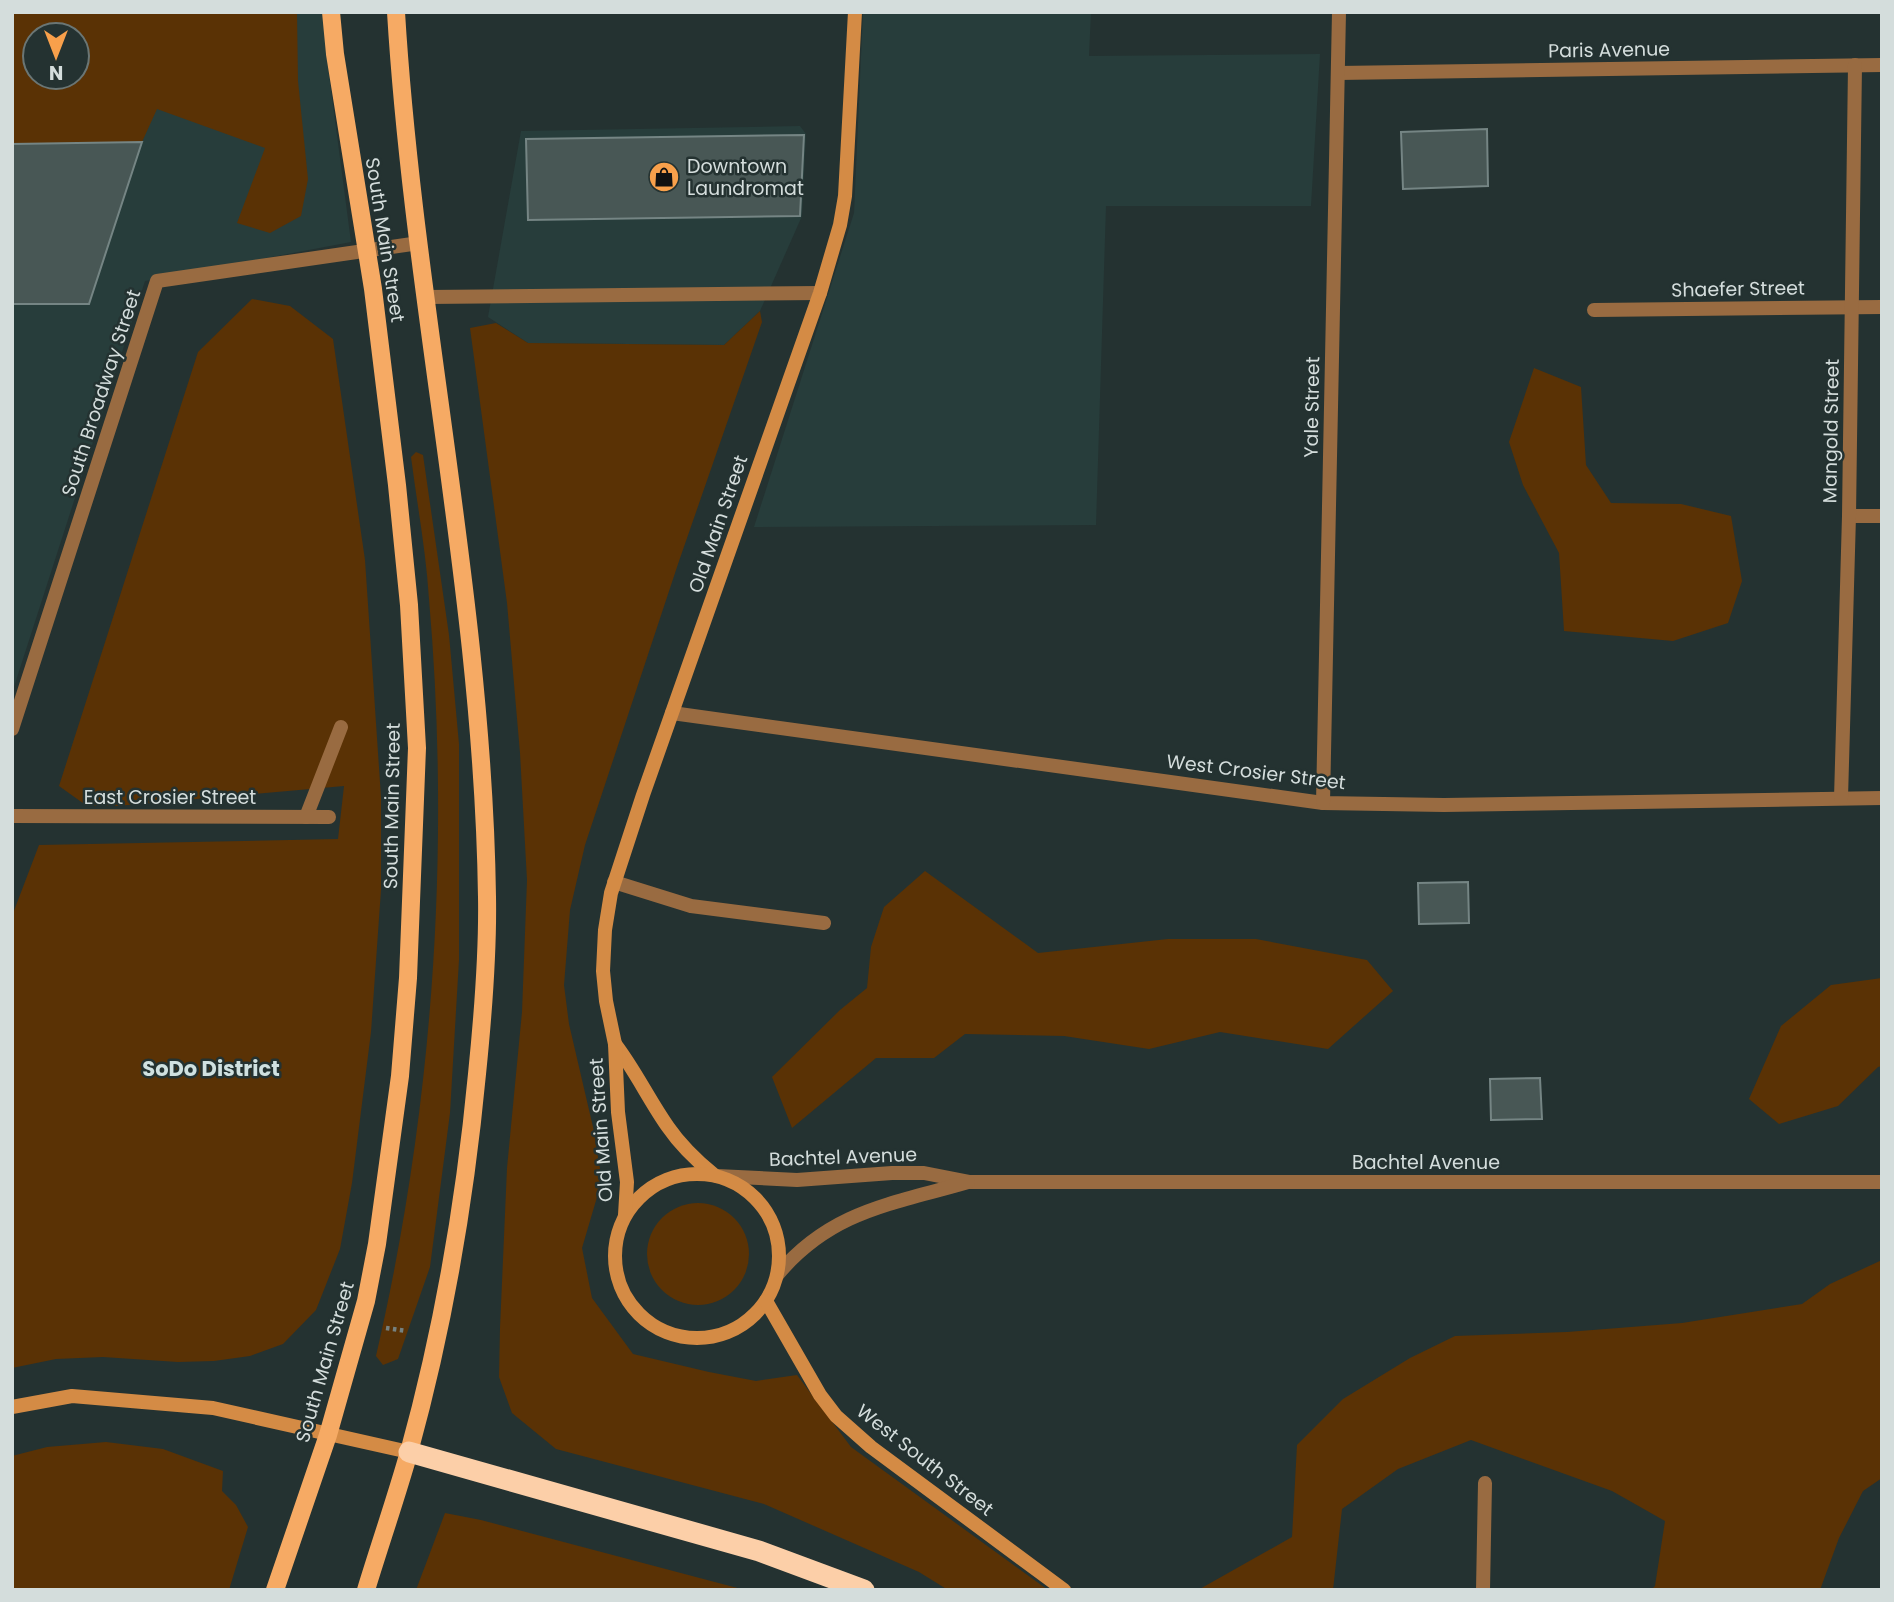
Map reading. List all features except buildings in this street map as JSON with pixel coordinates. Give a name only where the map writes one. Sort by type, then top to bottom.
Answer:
[{"type":"highway","points":[[409,1452],[745,1547],[864,1590]]},
{"type":"main road","name":"South Main Street","points":[[275,1590],[328,1435],[366,1301],[384,1199],[400,1076],[408,978],[417,748],[409,605],[397,485],[331,12]]},
{"type":"main road","name":"South Main Street","points":[[366,1590],[409,1452],[454,1250],[467,1169],[484,1003],[487,900],[480,747],[468,616],[406,143],[396,12]]},
{"type":"main road","name":"Old Main Street","points":[[625,1215],[626,1171],[618,1112],[615,1044],[603,971],[605,930],[614,881],[820,293],[840,225],[845,196],[855,12]]},
{"type":"main road","name":"Old Main Street","points":[[615,1044],[634,1069],[668,1127],[683,1146],[716,1175]]},
{"type":"main road","points":[[716,1175],[745,1189],[768,1214],[779,1245],[778,1274],[766,1301],[736,1329],[702,1338],[678,1336],[646,1321],[630,1304],[618,1278],[616,1244],[625,1215],[637,1200],[665,1180],[681,1176],[716,1175]]},
{"type":"main road","name":"West South Street","points":[[766,1301],[820,1395],[836,1416],[871,1447],[1064,1590]]},
{"type":"main road","points":[[12,1407],[72,1396],[213,1408],[409,1452]]},
{"type":"street","name":"Yale Street","points":[[1323,803],[1339,12]]},
{"type":"street","name":"Mangold Street","points":[[1841,798],[1853,307],[1855,65]]},
{"type":"street","name":"Paris Avenue","points":[[1338,73],[1882,65]]},
{"type":"street","name":"South Broadway Street","points":[[12,729],[158,281],[419,243]]},
{"type":"street","points":[[426,297],[820,293]]},
{"type":"street","name":"Shaefer Street","points":[[1594,310],[1882,307]]},
{"type":"street","points":[[1849,516],[1882,516]]},
{"type":"street","name":"West Crosier Street","points":[[672,713],[1323,803],[1444,805],[1882,798]]},
{"type":"street","points":[[306,817],[341,727]]},
{"type":"street","name":"East Crosier Street","points":[[12,816],[328,817]]},
{"type":"street","points":[[614,881],[691,906],[824,923]]},
{"type":"street","name":"Bachtel Avenue","points":[[716,1175],[797,1180],[925,1173],[970,1181],[1882,1181]]},
{"type":"street","name":"Bachtel Avenue","points":[[778,1274],[808,1243],[847,1218],[970,1181]]},
{"type":"street","points":[[1483,1590],[1485,1483]]},
{"type":"path","points":[[383,1327],[406,1331]]},
{"type":"shaded area","points":[[12,12],[324,12],[325,44],[351,242],[145,281],[12,693]]},
{"type":"shaded area","points":[[12,12],[297,12],[298,81],[308,179],[301,216],[270,233],[237,223],[265,148],[157,109],[142,142],[12,144]]},
{"type":"shaded area","points":[[863,12],[1091,12],[1089,56],[1320,54],[1311,206],[1106,206],[1096,525],[754,527],[854,213]]},
{"type":"shaded area","points":[[800,126],[806,134],[802,216],[760,311],[724,345],[528,343],[488,317],[521,131]]},
{"type":"shaded area","points":[[252,299],[290,306],[333,339],[365,560],[381,797],[381,890],[371,1032],[352,1183],[340,1249],[316,1310],[283,1344],[250,1356],[178,1362],[103,1357],[56,1359],[12,1368],[12,916],[39,845],[338,839],[344,786],[117,806],[87,806],[59,786],[198,352]]},
{"type":"shaded area","points":[[760,311],[762,322],[585,845],[570,910],[564,985],[569,1024],[600,1169],[600,1187],[582,1248],[592,1298],[633,1354],[756,1381],[797,1375],[851,1447],[1048,1590],[948,1590],[919,1572],[764,1504],[556,1449],[512,1413],[499,1377],[507,1168],[522,1012],[527,880],[520,753],[507,603],[470,328],[496,323],[528,343],[724,345]]},
{"type":"shaded area","points":[[1534,368],[1581,387],[1586,465],[1611,503],[1681,504],[1731,516],[1742,581],[1728,623],[1673,641],[1564,631],[1559,553],[1523,485],[1509,442]]},
{"type":"shaded area","points":[[416,452],[423,455],[449,635],[459,744],[459,960],[450,1113],[430,1267],[398,1359],[383,1365],[376,1356],[396,1263],[424,1074],[437,884],[435,694],[428,581],[411,457]]},
{"type":"shaded area","points":[[925,871],[1038,953],[1168,939],[1256,939],[1367,960],[1393,991],[1328,1049],[1220,1032],[1149,1049],[1064,1036],[965,1034],[934,1058],[876,1058],[792,1128],[772,1077],[840,1010],[867,988],[871,947],[884,907]]},
{"type":"shaded area","points":[[1882,978],[1882,1066],[1838,1106],[1779,1124],[1749,1099],[1781,1026],[1831,985]]},
{"type":"shaded area","points":[[698,1203],[717,1207],[734,1218],[745,1235],[749,1254],[745,1273],[734,1290],[717,1301],[698,1305],[679,1301],[662,1290],[651,1273],[647,1254],[651,1235],[662,1218],[679,1207]]},
{"type":"shaded area","points":[[1882,1260],[1882,1478],[1863,1491],[1839,1538],[1820,1590],[1651,1590],[1655,1586],[1665,1521],[1612,1491],[1471,1440],[1398,1469],[1342,1509],[1333,1590],[1198,1590],[1292,1537],[1297,1445],[1343,1399],[1410,1358],[1455,1336],[1567,1332],[1682,1323],[1802,1304],[1830,1284]]},
{"type":"shaded area","points":[[106,1442],[163,1449],[223,1471],[222,1491],[236,1505],[248,1527],[229,1590],[12,1590],[12,1456],[47,1447]]},
{"type":"shaded area","points":[[445,1513],[481,1520],[745,1590],[416,1590]]},
{"type":"place","name":"Downtown Laundromat","points":[[664,177]]},
{"type":"district","name":"SoDo District","points":[[211,1068]]}]
